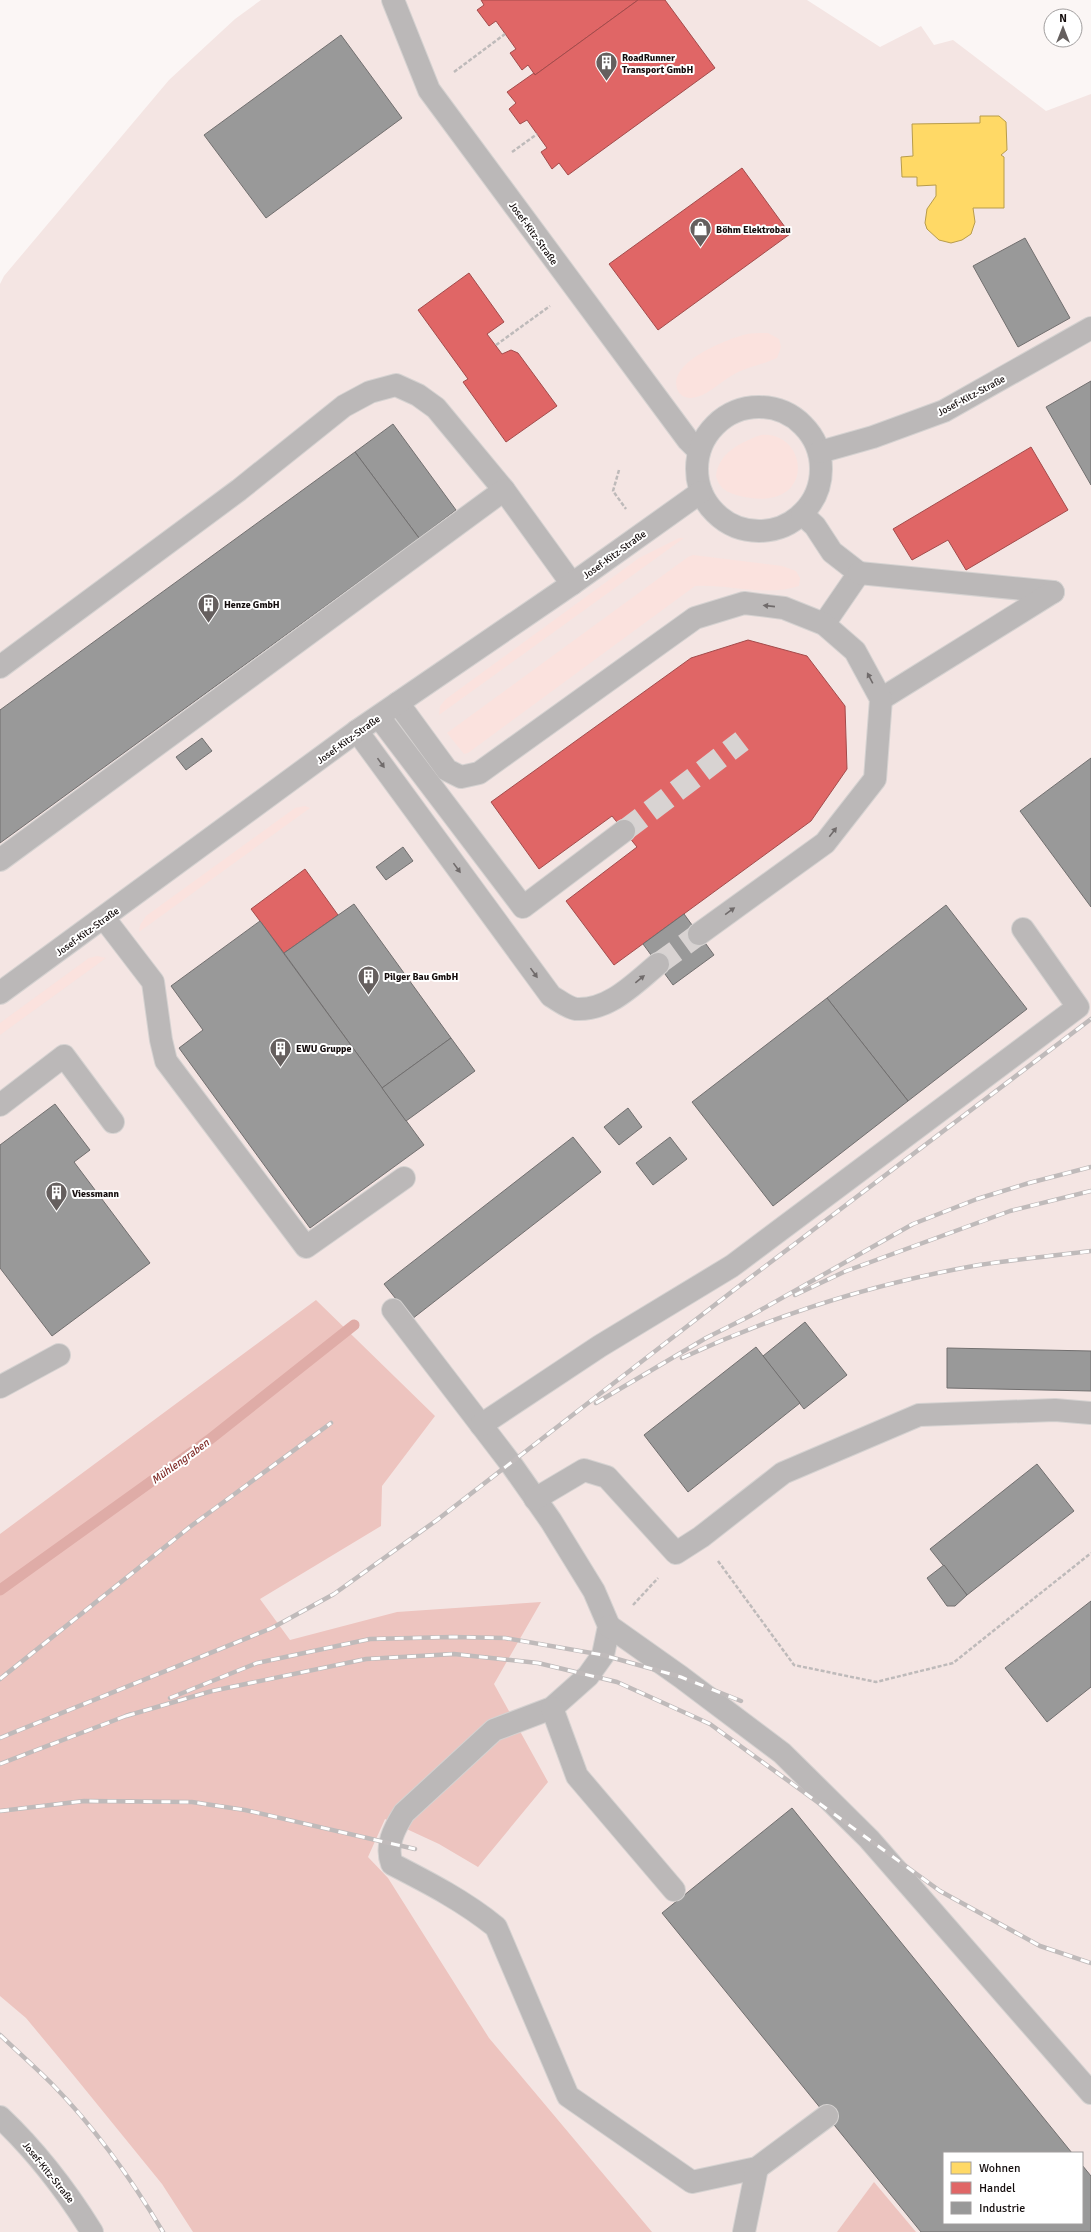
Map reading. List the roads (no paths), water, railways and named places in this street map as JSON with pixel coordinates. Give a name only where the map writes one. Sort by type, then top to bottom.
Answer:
[{"type":"street","name":"Josef-Kitz-Straße","points":[[393,0],[429,90],[574,288],[688,440],[699,451]]},
{"type":"street","name":"Josef-Kitz-Straße","points":[[820,452],[873,437],[944,412],[1091,328]]},
{"type":"street","points":[[0,667],[239,490],[344,406],[370,392],[396,385],[418,394],[436,408],[504,490],[572,584]]},
{"type":"street","points":[[757,407],[776,408],[794,416],[814,438],[820,452],[822,468],[820,486],[813,501],[802,514],[786,526],[766,531],[746,530],[727,522],[712,510],[701,492],[697,472],[699,451],[708,433],[721,419],[738,410],[757,407]]},
{"type":"street","points":[[0,860],[504,490]]},
{"type":"street","name":"Josef-Kitz-Straße","points":[[0,993],[358,731],[572,584],[701,492]]},
{"type":"street","points":[[802,514],[815,526],[832,552],[859,573],[1053,592],[881,699]]},
{"type":"street","points":[[824,624],[859,573]]},
{"type":"street","points":[[398,703],[447,770],[460,777],[479,773],[695,618],[744,603],[784,608],[824,624],[856,651],[881,699],[876,779],[825,843],[699,934]]},
{"type":"street","points":[[379,717],[523,907],[624,831]]},
{"type":"street","points":[[358,731],[551,996],[575,1009],[597,1007],[620,995],[658,964]]},
{"type":"street","points":[[104,918],[153,982],[161,1040],[166,1061],[306,1247],[404,1178]]},
{"type":"street","points":[[480,1425],[600,1346],[732,1266],[1078,1007],[1023,929]]},
{"type":"street","points":[[0,1105],[64,1056],[113,1122]]},
{"type":"street","points":[[393,1310],[535,1499],[594,1591],[609,1626],[681,1677],[782,1753],[869,1839],[1091,2093]]},
{"type":"street","points":[[0,1387],[59,1355]]},
{"type":"street","points":[[535,1499],[584,1470],[607,1477],[676,1553],[700,1537],[783,1473],[919,1415],[1055,1410],[1091,1413]]},
{"type":"street","points":[[609,1626],[603,1655],[588,1676],[552,1708],[494,1730],[404,1813],[396,1826],[390,1842],[388,1854],[392,1864],[450,1893],[476,1910],[496,1927],[568,2096],[692,2182],[757,2168],[827,2116]]},
{"type":"street","points":[[552,1708],[577,1776],[674,1890]]},
{"type":"street","name":"Josef-Kitz-Straße","points":[[0,2117],[35,2153],[71,2199],[92,2232]]},
{"type":"street","points":[[744,2232],[757,2168]]},
{"type":"waterway","name":"Mühlengraben","points":[[0,1590],[209,1440],[354,1325]]},
{"type":"tunnel","points":[[624,831],[742,741]]},
{"type":"tunnel","points":[[658,964],[699,934]]},
{"type":"railway","points":[[0,1738],[272,1628],[334,1594],[437,1520],[734,1290],[1091,1019]]},
{"type":"railway","points":[[596,1403],[706,1338],[750,1316],[913,1224],[977,1199],[1029,1183],[1091,1167]]},
{"type":"railway","points":[[795,1295],[846,1271],[1010,1211],[1091,1191]]},
{"type":"railway","points":[[682,1358],[754,1327],[791,1314],[902,1281],[979,1265],[1091,1251]]},
{"type":"railway","points":[[0,1679],[191,1526],[331,1423]]},
{"type":"railway","points":[[170,1698],[257,1663],[370,1639],[452,1637],[505,1638],[603,1655],[681,1677],[741,1701]]},
{"type":"railway","points":[[126,1716],[212,1691],[366,1659],[454,1654],[538,1663],[617,1682],[710,1724],[940,1891],[1040,1946],[1091,1963]]},
{"type":"railway","points":[[0,1764],[131,1714]]},
{"type":"railway","points":[[0,1811],[84,1801],[192,1802],[245,1810],[415,1849]]},
{"type":"railway","points":[[0,2035],[53,2085],[99,2137],[139,2193],[163,2232]]},
{"type":"place","name":"RoadRunner Transport GmbH","points":[[606,82]]},
{"type":"place","name":"Böhm Elektrobau","points":[[700,248]]},
{"type":"place","name":"Henze GmbH","points":[[209,624]]},
{"type":"place","name":"Pilger Bau GmbH","points":[[368,996]]},
{"type":"place","name":"EWU Gruppe","points":[[281,1068]]},
{"type":"place","name":"Viessmann","points":[[56,1212]]}]
